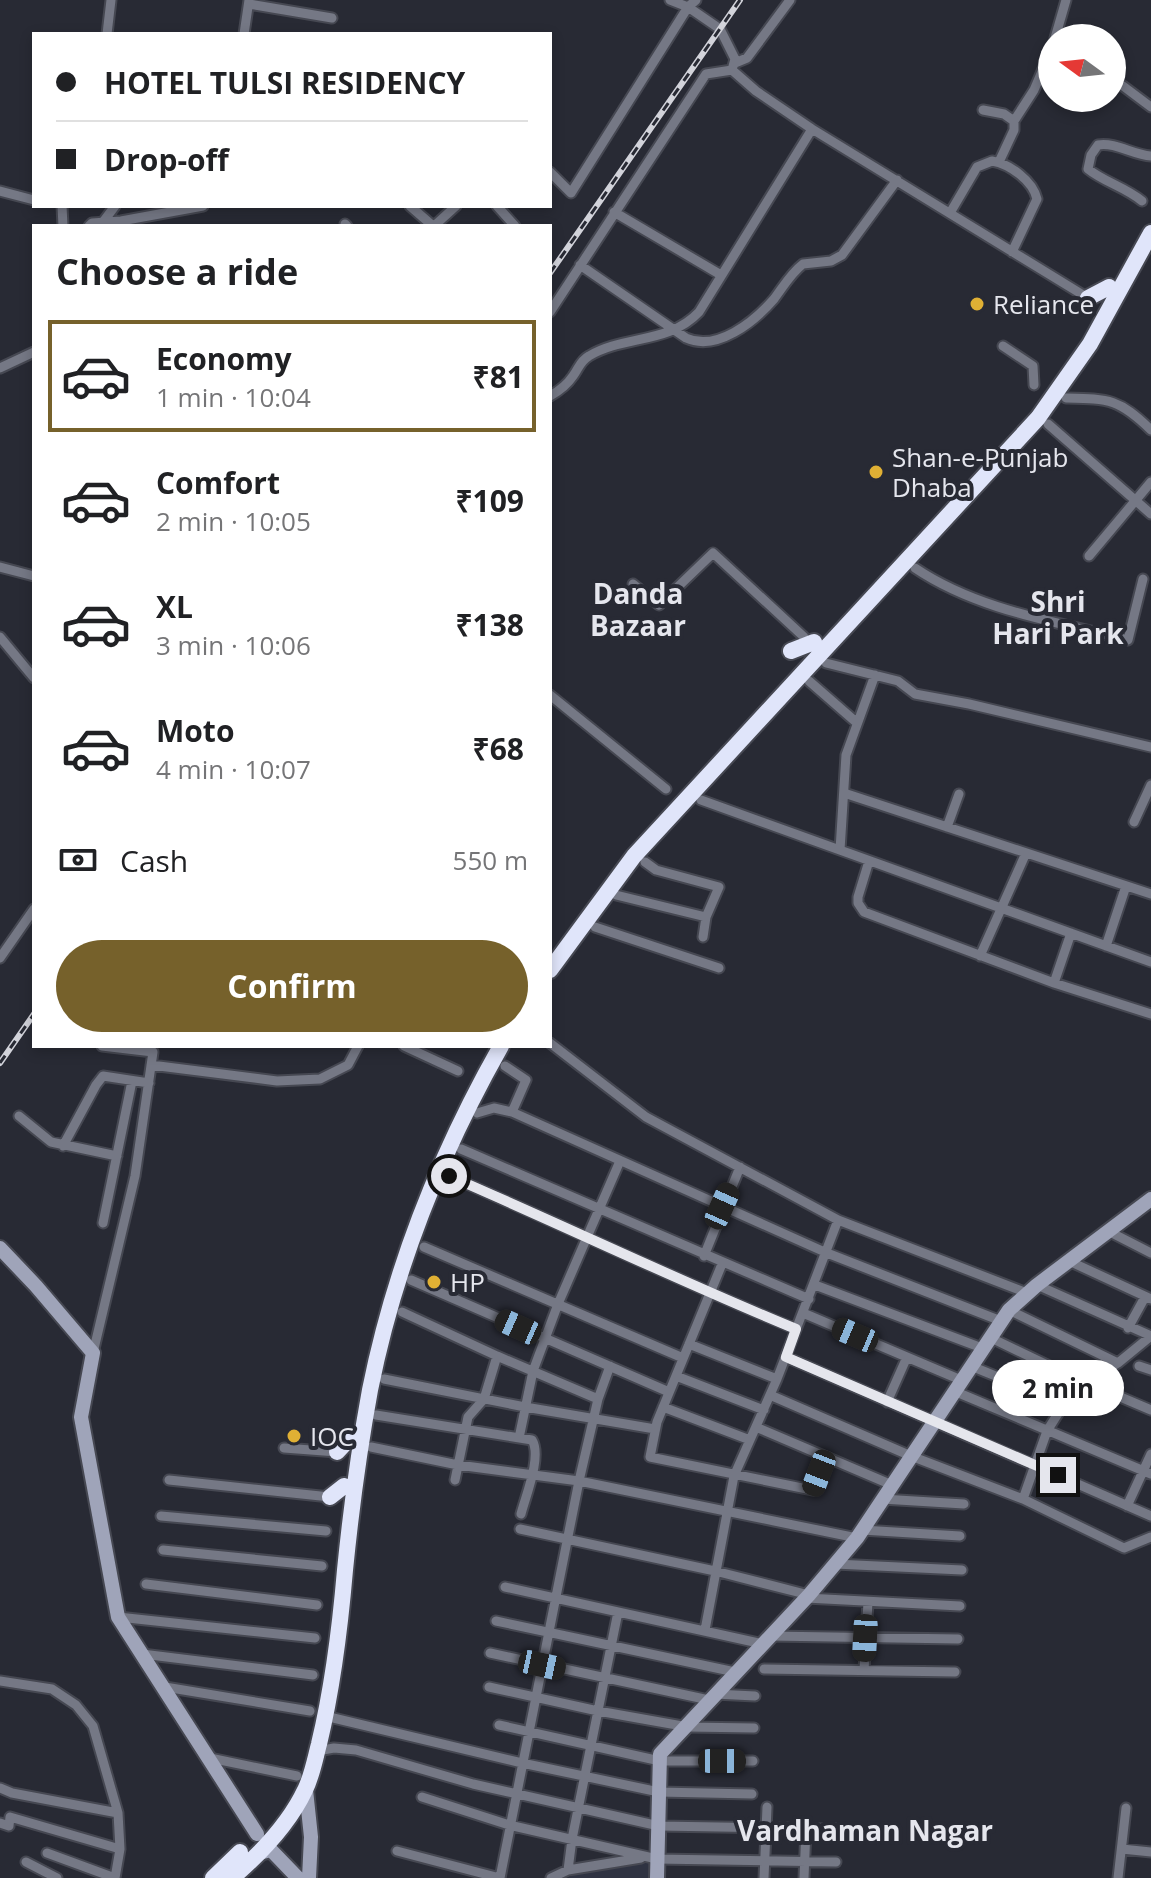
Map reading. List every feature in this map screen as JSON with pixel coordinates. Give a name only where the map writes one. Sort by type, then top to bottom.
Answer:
[{"type":"highway","points":[[552,968],[637,862],[1047,418],[1151,233]]},
{"type":"highway","points":[[1088,298],[1109,287]]},
{"type":"highway","points":[[791,651],[809,640]]},
{"type":"highway","points":[[213,1878],[259,1853],[289,1817],[317,1751],[318,1713],[341,1619],[349,1488],[387,1317],[405,1260],[503,1053]]},
{"type":"highway","points":[[445,1172],[461,1149]]},
{"type":"highway","points":[[337,1452],[352,1436]]},
{"type":"highway","points":[[330,1497],[349,1488]]},
{"type":"highway","points":[[232,1878],[243,1859]]},
{"type":"street","points":[[107,32],[111,0]]},
{"type":"street","points":[[670,0],[692,4],[720,29],[734,66],[756,91],[812,129],[1088,298]]},
{"type":"street","points":[[552,309],[706,74],[734,66],[747,58],[790,0]]},
{"type":"street","points":[[1059,24],[1066,0]]},
{"type":"street","points":[[244,32],[249,2],[332,18]]},
{"type":"street","points":[[552,174],[571,193],[692,4]]},
{"type":"street","points":[[999,162],[1010,139],[1014,121],[1038,81]]},
{"type":"street","points":[[1126,88],[1151,107]]},
{"type":"street","points":[[983,110],[1004,114],[1014,121]]},
{"type":"street","points":[[552,395],[564,387],[587,357],[676,330],[699,312],[812,129]]},
{"type":"street","points":[[1142,201],[1131,191],[1097,177],[1088,169],[1091,155],[1098,145],[1107,144],[1151,156]]},
{"type":"street","points":[[950,213],[977,167],[984,162],[999,162],[1028,182],[1036,194],[1035,205],[1012,252]]},
{"type":"street","points":[[580,265],[696,343],[727,337],[771,302],[803,264],[831,261],[842,255],[897,180]]},
{"type":"street","points":[[0,191],[32,199]]},
{"type":"street","points":[[103,222],[114,208]]},
{"type":"street","points":[[96,224],[192,208]]},
{"type":"street","points":[[412,208],[432,224]]},
{"type":"street","points":[[436,224],[454,208]]},
{"type":"street","points":[[499,208],[513,224]]},
{"type":"street","points":[[614,212],[721,275]]},
{"type":"street","points":[[163,213],[166,224]]},
{"type":"street","points":[[1003,346],[1033,366],[1034,385]]},
{"type":"street","points":[[0,368],[32,353]]},
{"type":"street","points":[[1066,398],[1116,402],[1130,409],[1151,430]]},
{"type":"street","points":[[1047,418],[1151,514]]},
{"type":"street","points":[[1089,556],[1151,482]]},
{"type":"street","points":[[633,584],[659,605],[713,553],[809,640]]},
{"type":"street","points":[[912,565],[932,579],[999,607],[1128,640],[1143,579]]},
{"type":"street","points":[[0,567],[32,575]]},
{"type":"street","points":[[0,637],[32,676]]},
{"type":"street","points":[[815,670],[875,675],[898,681],[915,694],[1151,747]]},
{"type":"street","points":[[815,670],[856,722]]},
{"type":"street","points":[[840,850],[846,755],[875,675]]},
{"type":"street","points":[[552,697],[666,789]]},
{"type":"street","points":[[1134,822],[1151,785]]},
{"type":"street","points":[[844,793],[1151,894]]},
{"type":"street","points":[[947,827],[959,794]]},
{"type":"street","points":[[701,800],[1151,962]]},
{"type":"street","points":[[980,956],[1026,853]]},
{"type":"street","points":[[869,861],[858,897],[861,909],[1054,983],[1151,1014]]},
{"type":"street","points":[[637,862],[719,887],[706,917],[703,937]]},
{"type":"street","points":[[1106,946],[1126,886]]},
{"type":"street","points":[[616,895],[706,917]]},
{"type":"street","points":[[0,958],[32,912]]},
{"type":"street","points":[[595,927],[719,968]]},
{"type":"street","points":[[1054,983],[1071,933]]},
{"type":"street","points":[[552,1045],[646,1117],[838,1220],[1032,1289],[1151,1336]]},
{"type":"street","points":[[119,1048],[153,1052],[135,1176],[81,1417],[118,1617],[257,1834]]},
{"type":"street","points":[[151,1065],[277,1081],[320,1079],[348,1065],[357,1048]]},
{"type":"street","points":[[408,1048],[458,1071]]},
{"type":"street","points":[[503,1053],[526,1080],[512,1112]]},
{"type":"street","points":[[63,1146],[103,1076],[149,1083]]},
{"type":"street","points":[[103,1223],[132,1081]]},
{"type":"street","points":[[477,1113],[494,1108],[512,1112],[827,1253],[1005,1316],[1118,1363]]},
{"type":"street","points":[[19,1116],[40,1134],[63,1146],[117,1156]]},
{"type":"street","points":[[461,1149],[809,1299]]},
{"type":"street","points":[[519,1438],[533,1371],[544,1339],[620,1161]]},
{"type":"street","points":[[704,1256],[740,1167]]},
{"type":"street","points":[[445,1172],[710,1294],[796,1329]]},
{"type":"street","points":[[657,1878],[653,1858],[659,1826],[660,1754],[808,1596],[859,1534],[1005,1316],[1032,1289],[1108,1231],[1144,1212],[1151,1199]]},
{"type":"street","points":[[705,1630],[734,1476],[786,1357],[838,1220]]},
{"type":"street","points":[[1108,1231],[1151,1253]]},
{"type":"street","points":[[424,1247],[683,1358]]},
{"type":"street","points":[[0,1248],[93,1353]]},
{"type":"street","points":[[1069,1261],[1148,1298],[1128,1328]]},
{"type":"street","points":[[722,1264],[663,1407],[650,1457],[812,1490],[825,1457]]},
{"type":"street","points":[[411,1280],[669,1392]]},
{"type":"street","points":[[815,1285],[985,1342],[1085,1383]]},
{"type":"street","points":[[402,1312],[598,1399]]},
{"type":"street","points":[[803,1313],[907,1357],[1047,1431],[1148,1473]]},
{"type":"street","points":[[1023,1499],[1047,1431],[1064,1404],[1085,1383],[1118,1363],[1151,1336]]},
{"type":"street","points":[[689,1344],[777,1379]]},
{"type":"street","points":[[455,1480],[468,1417],[484,1399],[497,1356]]},
{"type":"street","points":[[786,1357],[1151,1516]]},
{"type":"street","points":[[887,1402],[907,1357]]},
{"type":"street","points":[[397,1851],[500,1878],[579,1481],[598,1399],[610,1366]]},
{"type":"street","points":[[971,1366],[1064,1404]]},
{"type":"street","points":[[1139,1366],[1151,1370]]},
{"type":"street","points":[[676,1376],[764,1410]]},
{"type":"street","points":[[384,1379],[655,1429]]},
{"type":"street","points":[[1111,1393],[1151,1410]]},
{"type":"street","points":[[770,1395],[911,1456],[1023,1499],[1124,1548],[1151,1537]]},
{"type":"street","points":[[663,1407],[750,1440]]},
{"type":"street","points":[[376,1415],[532,1440],[536,1445],[532,1474],[521,1514]]},
{"type":"street","points":[[756,1427],[892,1485]]},
{"type":"street","points":[[371,1447],[458,1465],[579,1481],[727,1512],[859,1534],[960,1536]]},
{"type":"street","points":[[284,1448],[337,1452]]},
{"type":"street","points":[[1127,1506],[1148,1473],[1151,1454]]},
{"type":"street","points":[[169,1480],[330,1497]]},
{"type":"street","points":[[882,1499],[964,1504]]},
{"type":"street","points":[[161,1516],[326,1531]]},
{"type":"street","points":[[520,1529],[715,1571],[808,1596],[960,1606]]},
{"type":"street","points":[[163,1550],[322,1566]]},
{"type":"street","points":[[835,1564],[962,1570]]},
{"type":"street","points":[[146,1584],[317,1605]]},
{"type":"street","points":[[505,1587],[766,1640],[958,1639]]},
{"type":"street","points":[[864,1670],[868,1602]]},
{"type":"street","points":[[568,1870],[618,1612]]},
{"type":"street","points":[[118,1617],[315,1638]]},
{"type":"street","points":[[496,1621],[735,1672]]},
{"type":"street","points":[[490,1653],[712,1697],[755,1696]]},
{"type":"street","points":[[142,1654],[313,1675]]},
{"type":"street","points":[[764,1669],[955,1672]]},
{"type":"street","points":[[0,1681],[52,1689],[76,1705],[93,1726],[118,1813],[120,1849],[115,1878],[47,1853]]},
{"type":"street","points":[[165,1687],[318,1713],[522,1763],[659,1792],[752,1794]]},
{"type":"street","points":[[489,1687],[688,1727],[754,1728]]},
{"type":"street","points":[[499,1725],[660,1761],[753,1761]]},
{"type":"street","points":[[317,1751],[334,1748],[356,1750],[517,1794],[659,1826],[837,1829]]},
{"type":"street","points":[[210,1758],[301,1783],[311,1837],[309,1878]]},
{"type":"street","points":[[0,1788],[12,1793],[118,1813]]},
{"type":"street","points":[[422,1797],[509,1825],[653,1858]]},
{"type":"street","points":[[764,1878],[767,1807]]},
{"type":"street","points":[[1118,1878],[1126,1808]]},
{"type":"street","points":[[0,1823],[9,1826],[10,1817],[120,1849]]},
{"type":"street","points":[[804,1878],[806,1828]]},
{"type":"street","points":[[1122,1849],[1151,1852]]},
{"type":"street","points":[[259,1853],[271,1850],[298,1878]]},
{"type":"street","points":[[551,1878],[568,1870],[653,1858],[836,1862]]},
{"type":"street","points":[[26,1862],[57,1878]]},
{"type":"shaded area","points":[[650,1861],[650,1878],[567,1878],[576,1874]]},
{"type":"railway","points":[[552,270],[740,0]]},
{"type":"railway","points":[[0,1063],[32,1017]]},
{"type":"place","name":"Reliance","points":[[977,304]]},
{"type":"place","name":"Shan-e-Punjab Dhaba","points":[[876,472]]},
{"type":"place","name":"HP","points":[[434,1282]]},
{"type":"place","name":"IOC","points":[[294,1436]]},
{"type":"district","name":"Danda Bazaar","points":[[638,609]]},
{"type":"district","name":"Shri Hari Park","points":[[1058,617]]},
{"type":"district","name":"Vardhaman Nagar","points":[[865,1830]]},
{"type":"route","points":[[449,1176],[588,1236],[710,1294],[796,1329],[786,1357],[1058,1475]]}]
